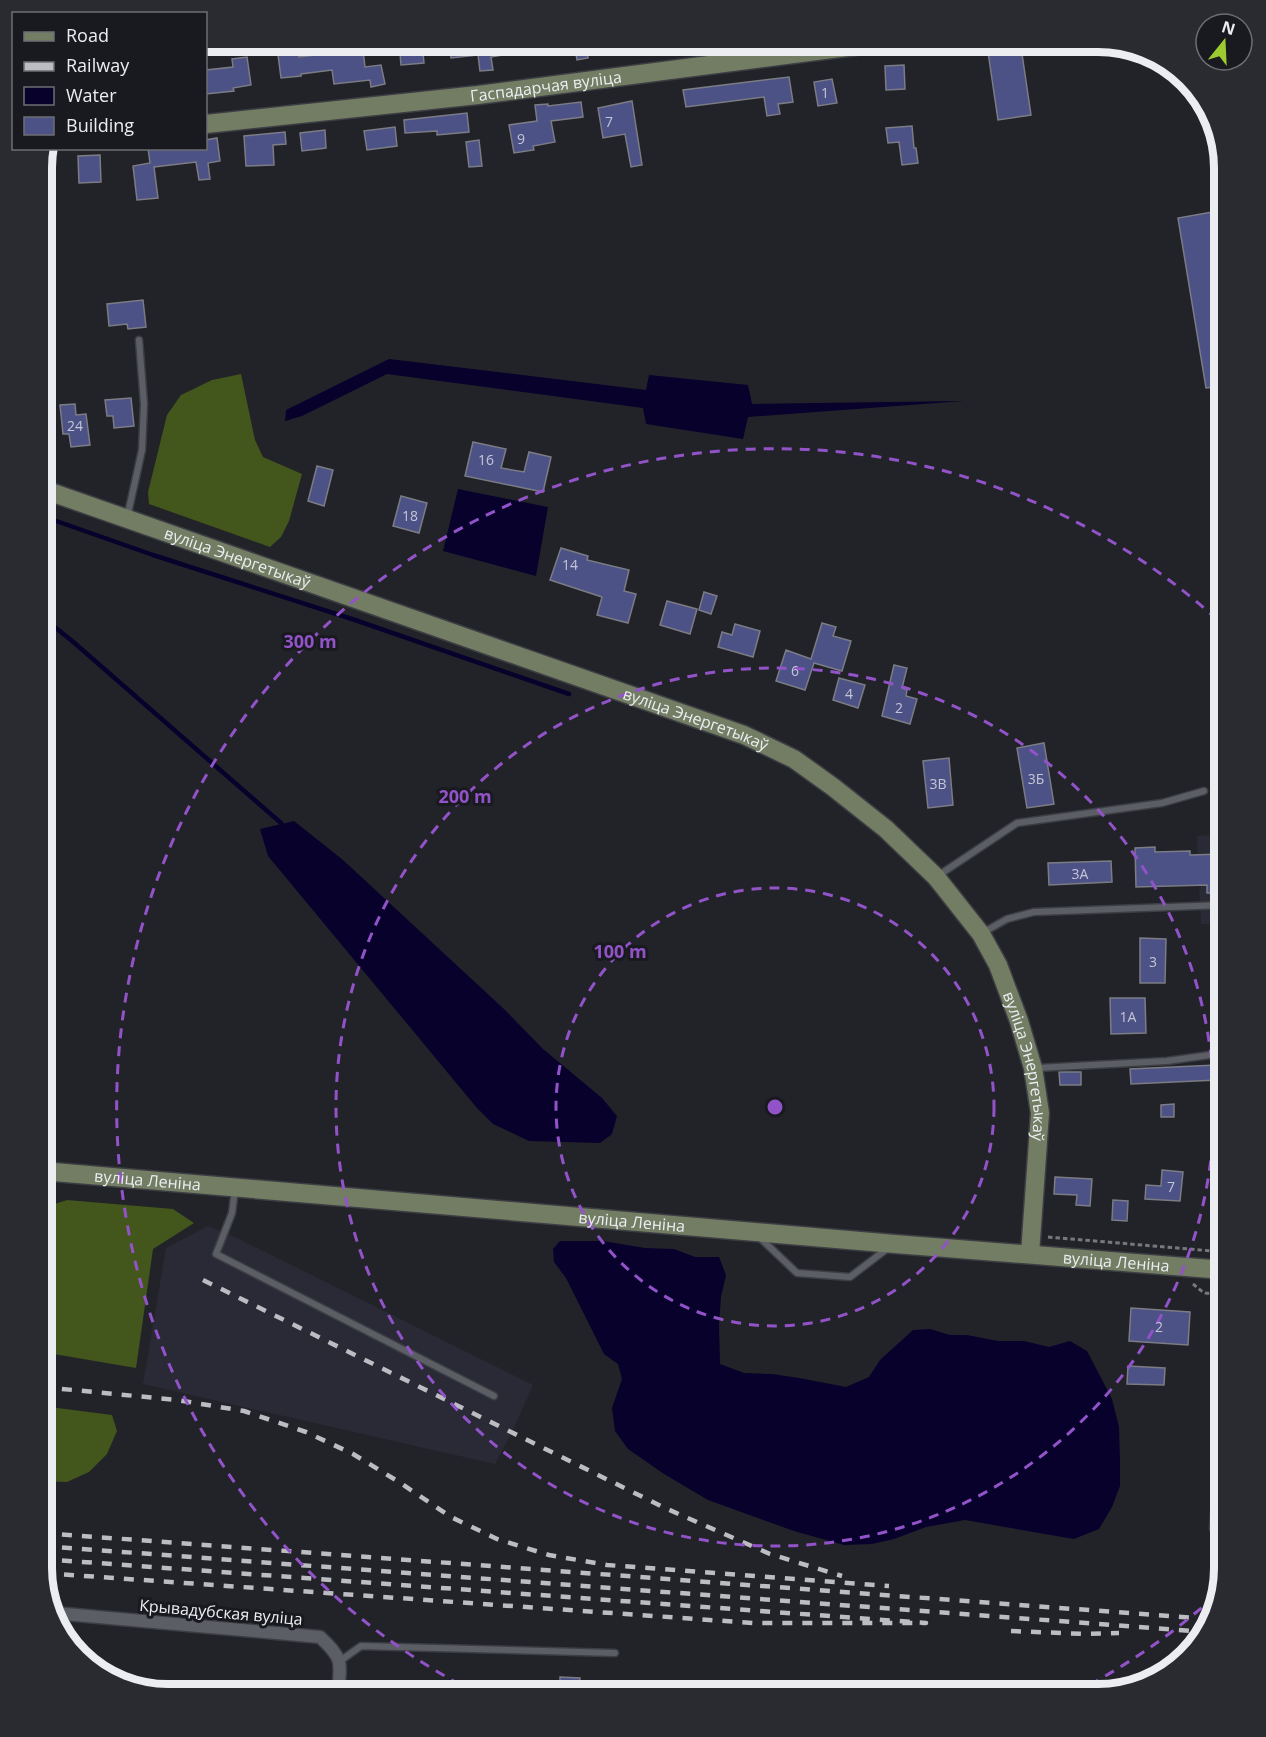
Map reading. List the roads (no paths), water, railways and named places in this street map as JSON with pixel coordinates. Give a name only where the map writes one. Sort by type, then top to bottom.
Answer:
[{"type":"street","name":"Гаспадарчая вуліца","points":[[207,124],[478,95],[804,53]]},
{"type":"street","name":"вуліца Энергетыкаў","points":[[53,493],[744,735],[795,759],[833,787],[886,829],[936,877],[981,934],[998,966],[1019,1021],[1033,1068],[1040,1113],[1031,1245]]},
{"type":"street","name":"вуліца Леніна","points":[[53,1172],[895,1244],[1031,1245],[1214,1269]]},
{"type":"street","name":"Крывадубская вуліца","points":[[61,1614],[320,1638],[335,1650],[340,1661]]},
{"type":"street","points":[[339,1684],[340,1661]]},
{"type":"lane","points":[[127,518],[142,450],[144,404],[139,340]]},
{"type":"lane","points":[[936,877],[1017,824],[1162,802],[1204,791]]},
{"type":"lane","points":[[981,934],[1007,919],[1034,912],[1214,905]]},
{"type":"lane","points":[[1033,1068],[1167,1061],[1214,1054]]},
{"type":"lane","points":[[235,1188],[232,1213],[216,1254],[494,1396]]},
{"type":"lane","points":[[753,1232],[796,1273],[850,1277],[895,1244]]},
{"type":"lane","points":[[1214,1515],[1214,1529]]},
{"type":"lane","points":[[340,1661],[361,1646],[615,1653]]},
{"type":"water","points":[[389,359],[646,390],[649,375],[748,385],[752,404],[964,401],[748,417],[743,439],[646,424],[643,408],[387,374],[302,416],[285,421],[286,410]]},
{"type":"water","points":[[458,489],[548,507],[536,576],[443,551]]},
{"type":"water","points":[[294,821],[343,860],[504,1009],[543,1049],[602,1098],[617,1116],[612,1134],[600,1143],[529,1141],[493,1124],[477,1108],[268,856],[260,829]]},
{"type":"water","points":[[560,1241],[603,1241],[645,1248],[674,1249],[695,1257],[719,1257],[726,1275],[721,1297],[719,1325],[720,1364],[744,1373],[772,1374],[846,1387],[869,1377],[880,1360],[913,1330],[930,1329],[950,1335],[967,1335],[998,1341],[1024,1341],[1049,1347],[1070,1341],[1087,1351],[1112,1399],[1119,1427],[1120,1486],[1112,1507],[1099,1529],[1074,1539],[965,1520],[926,1527],[894,1539],[872,1544],[844,1545],[794,1531],[708,1500],[628,1449],[615,1431],[612,1408],[622,1379],[618,1364],[604,1354],[566,1278],[554,1262],[553,1249]]},
{"type":"waterway","points":[[53,520],[569,694]]},
{"type":"waterway","points":[[53,626],[281,823]]},
{"type":"railway","points":[[203,1280],[665,1508],[770,1554],[842,1576]]},
{"type":"railway","points":[[53,1388],[177,1400],[244,1411],[306,1432],[353,1454],[451,1517],[497,1539],[549,1555],[607,1565],[889,1586]]},
{"type":"railway","points":[[53,1534],[1202,1618]]},
{"type":"railway","points":[[53,1547],[1195,1631]]},
{"type":"railway","points":[[53,1560],[926,1623],[753,1623],[53,1574]]},
{"type":"railway","points":[[1011,1631],[1119,1633]]}]
